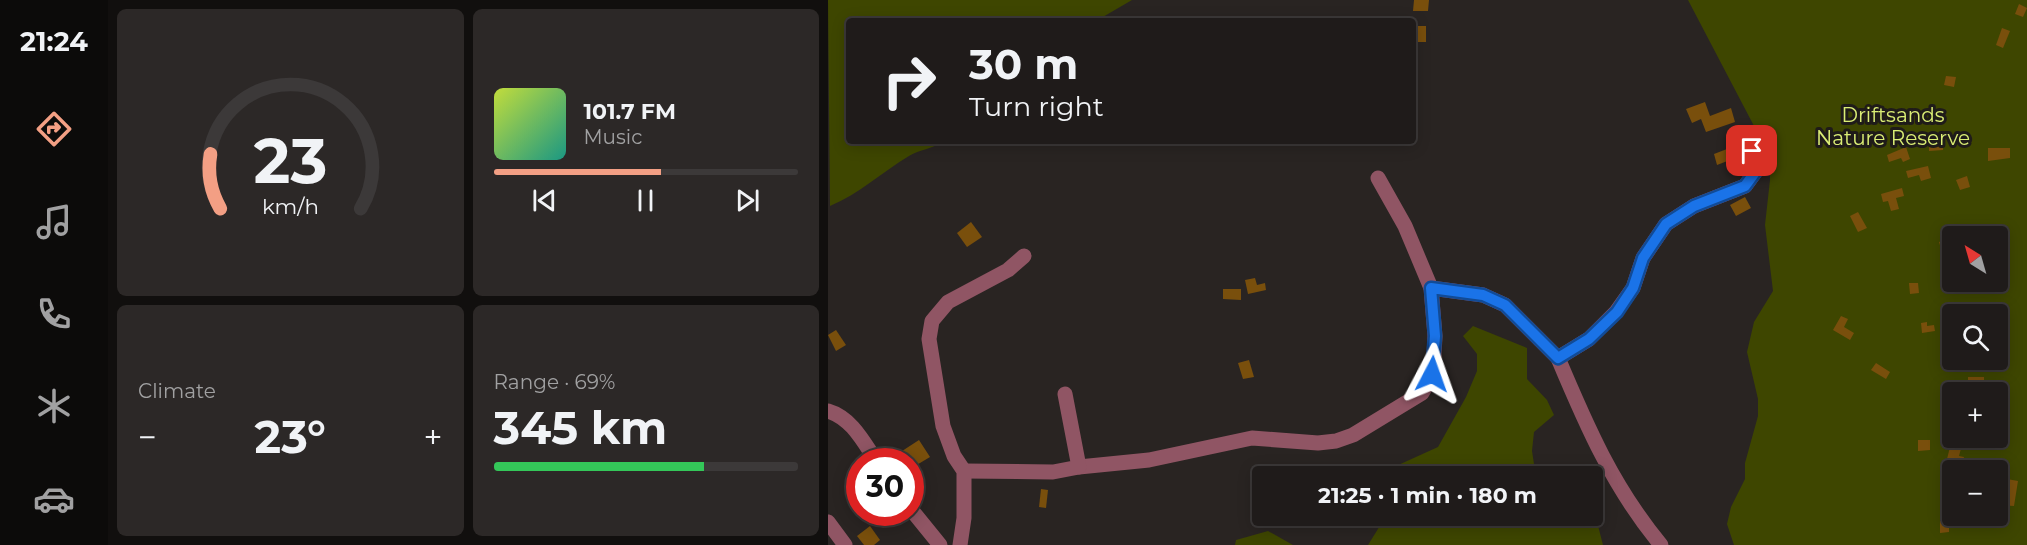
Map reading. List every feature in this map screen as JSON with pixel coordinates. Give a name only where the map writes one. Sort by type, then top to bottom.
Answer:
[{"type":"street","points":[[1558,358],[1589,339],[1617,312],[1633,288],[1643,258],[1666,224],[1694,206],[1745,186],[1756,171],[1752,151]]},
{"type":"street","points":[[964,471],[1053,472],[1149,460],[1252,438],[1318,443],[1353,435],[1407,403],[1428,384],[1432,374],[1435,336],[1431,288],[1405,226],[1378,178]]},
{"type":"street","points":[[960,545],[964,518],[964,471],[954,456],[943,426],[929,339],[932,321],[948,302],[1008,270],[1024,256]]},
{"type":"street","points":[[1431,288],[1483,295],[1505,305],[1558,358],[1600,455],[1640,520],[1661,545]]},
{"type":"street","points":[[1065,394],[1079,467]]},
{"type":"street","points":[[828,411],[841,415],[867,448]]},
{"type":"street","points":[[828,522],[845,545]]},
{"type":"street","points":[[924,525],[940,545]]},
{"type":"green space","points":[[828,0],[1132,0],[1101,18],[846,18],[846,144],[937,144],[909,156],[851,195],[830,206]]},
{"type":"green space","name":"Driftsands Nature Reserve","points":[[1688,0],[2027,0],[2027,545],[1734,545],[1727,524],[1731,507],[1745,479],[1745,463],[1758,416],[1758,399],[1747,352],[1754,322],[1773,291],[1765,225],[1770,157],[1753,129],[1754,126]]},
{"type":"green space","points":[[1473,326],[1527,348],[1527,379],[1547,400],[1554,415],[1534,432],[1532,451],[1534,466],[1396,466],[1438,447],[1466,397],[1477,371],[1477,354],[1463,336]]},
{"type":"green space","points":[[1380,526],[1598,526],[1603,545],[1368,545]]},
{"type":"green space","points":[[1268,531],[1293,545],[1235,545],[1236,540]]},
{"type":"building","points":[[1414,0],[1429,0],[1428,11],[1413,11]]},
{"type":"building","points":[[2019,4],[2027,8],[2023,17],[2015,14]]},
{"type":"building","points":[[1416,26],[1426,26],[1426,42],[1416,42]]},
{"type":"building","points":[[2002,28],[2010,31],[2003,48],[1996,45]]},
{"type":"building","points":[[1946,76],[1956,77],[1954,87],[1944,85]]},
{"type":"building","points":[[1705,102],[1710,116],[1731,108],[1735,122],[1706,132],[1701,119],[1692,123],[1686,109]]},
{"type":"building","points":[[1929,135],[1943,135],[1943,150],[1929,151]]},
{"type":"building","points":[[1906,147],[1910,159],[1903,162],[1901,158],[1889,162],[1887,155]]},
{"type":"building","points":[[1988,148],[2010,148],[2010,158],[1988,161]]},
{"type":"building","points":[[1727,149],[1730,160],[1717,165],[1714,154]]},
{"type":"building","points":[[1928,166],[1931,178],[1921,181],[1919,175],[1908,178],[1906,171]]},
{"type":"building","points":[[1967,176],[1970,187],[1960,190],[1956,180]]},
{"type":"building","points":[[1902,188],[1904,196],[1896,198],[1899,209],[1891,211],[1888,201],[1883,202],[1881,194]]},
{"type":"building","points":[[1745,197],[1751,208],[1736,216],[1730,205]]},
{"type":"building","points":[[1858,212],[1867,228],[1858,232],[1850,216]]},
{"type":"building","points":[[971,222],[982,237],[967,247],[957,233]]},
{"type":"building","points":[[1255,278],[1257,285],[1265,283],[1266,290],[1248,294],[1245,280]]},
{"type":"building","points":[[1909,283],[1918,283],[1919,293],[1910,294]]},
{"type":"building","points":[[1223,289],[1241,289],[1241,300],[1223,299]]},
{"type":"building","points":[[1841,316],[1848,319],[1844,327],[1854,333],[1850,340],[1833,330]]},
{"type":"building","points":[[1927,322],[1927,326],[1934,325],[1935,331],[1922,333],[1921,323]]},
{"type":"building","points":[[836,330],[846,345],[836,351],[828,335]]},
{"type":"building","points":[[1249,360],[1254,377],[1243,379],[1238,363]]},
{"type":"building","points":[[1876,363],[1890,372],[1886,379],[1871,370]]},
{"type":"building","points":[[1968,377],[1984,377],[1984,382],[1968,382]]},
{"type":"building","points":[[919,440],[930,457],[924,461],[924,448],[907,448]]},
{"type":"building","points":[[1918,440],[1930,440],[1930,450],[1918,451]]},
{"type":"building","points":[[1950,448],[1961,448],[1959,456],[1964,457],[1963,460],[1947,460]]},
{"type":"building","points":[[2008,479],[2018,481],[2014,506],[2008,506]]},
{"type":"building","points":[[1041,489],[1048,490],[1046,508],[1039,507]]},
{"type":"building","points":[[1940,521],[1942,521],[1942,526],[1949,526],[1949,532],[1940,533]]},
{"type":"building","points":[[870,526],[880,540],[874,545],[864,545],[857,536]]},
{"type":"route","points":[[1432,374],[1435,336],[1431,288],[1483,295],[1505,305],[1558,358],[1589,339],[1617,312],[1633,288],[1643,258],[1655,237],[1666,224],[1694,206],[1745,186],[1756,171],[1752,151]]}]
